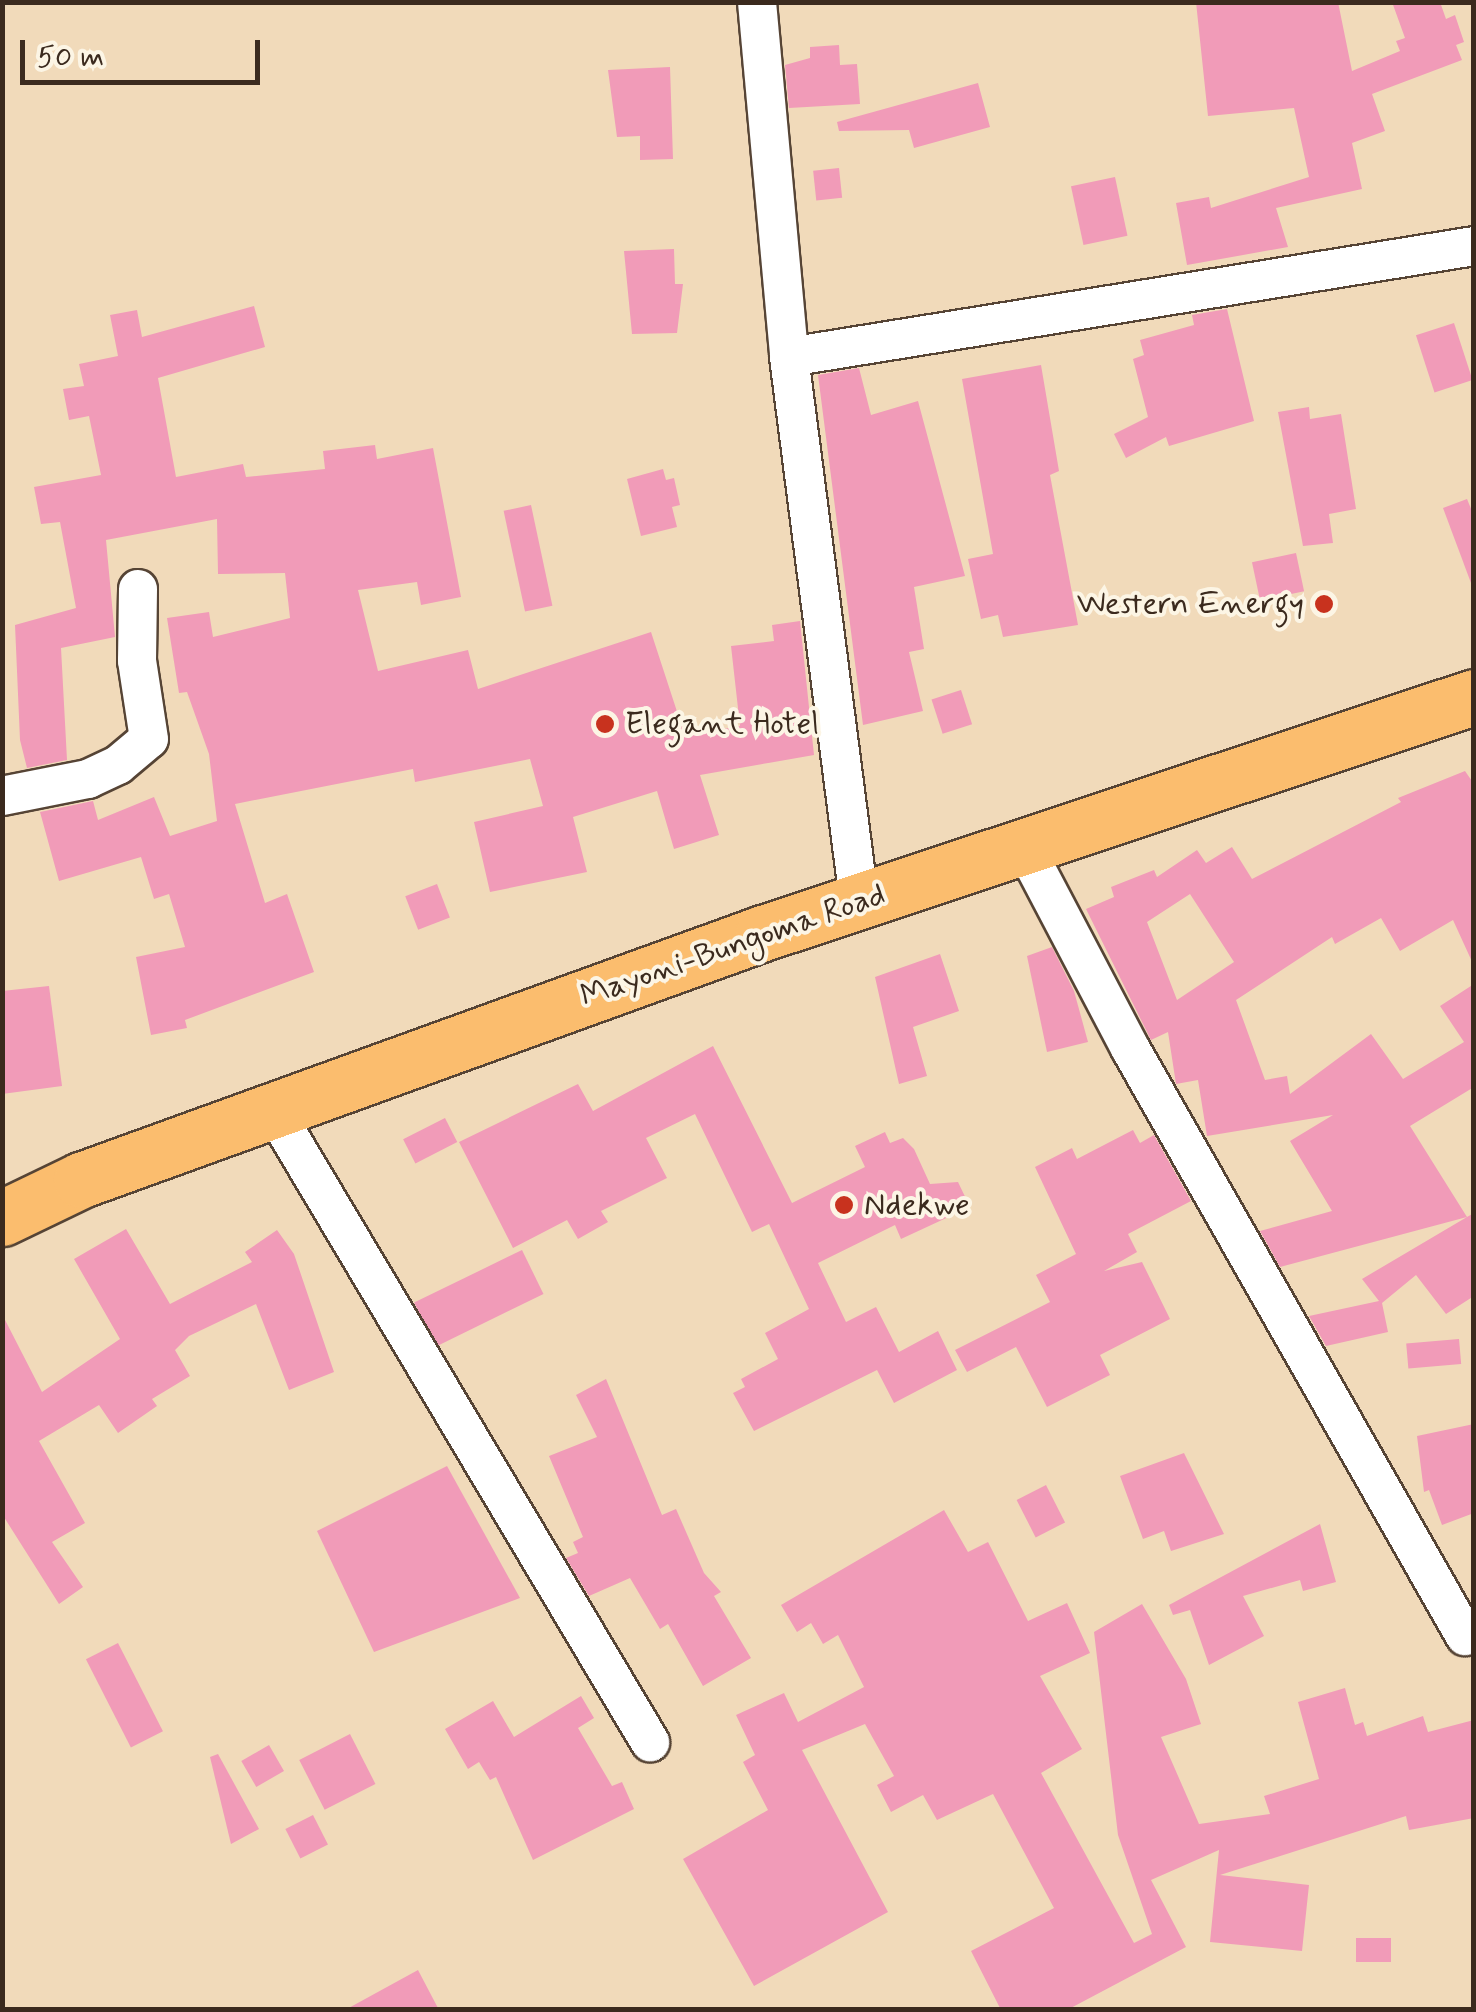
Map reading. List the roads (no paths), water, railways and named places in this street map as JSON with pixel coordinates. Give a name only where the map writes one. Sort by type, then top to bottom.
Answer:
[{"type":"main road","name":"Mayoni-Bungoma Road","points":[[2,1218],[82,1180],[859,900],[1472,702]]},
{"type":"street","points":[[758,2],[789,357],[859,900]]},
{"type":"street","points":[[789,357],[1474,246]]},
{"type":"street","points":[[2,796],[88,779],[118,766],[148,739],[136,661],[138,589]]},
{"type":"street","points":[[1025,848],[1130,1048],[1465,1636]]},
{"type":"street","points":[[274,1111],[650,1742]]},
{"type":"place","name":"Western Energy","points":[[1324,604]]},
{"type":"place","name":"Elegant Hotel","points":[[605,724]]},
{"type":"place","name":"Ndekwe","points":[[844,1205]]}]
